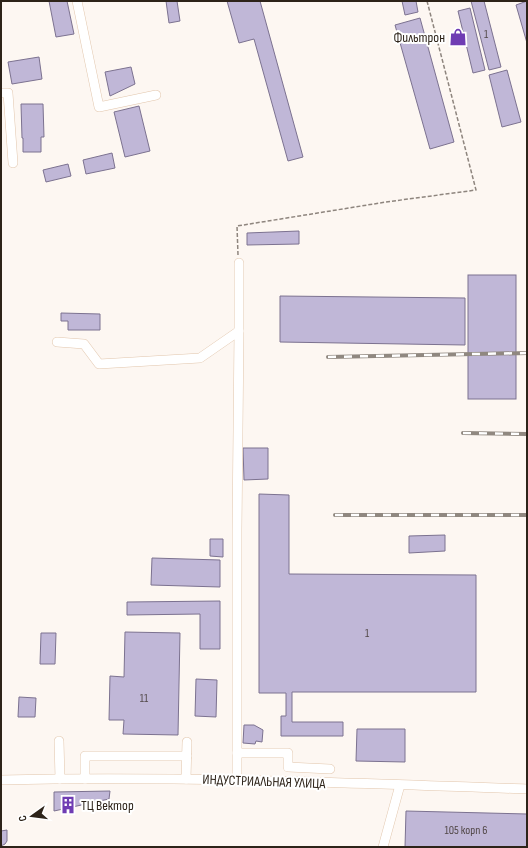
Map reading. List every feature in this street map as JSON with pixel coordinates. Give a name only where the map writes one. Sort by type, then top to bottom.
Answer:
[{"type":"street","points":[[77,1],[99,108],[156,95]]},
{"type":"street","points":[[1,93],[8,93],[13,163]]},
{"type":"street","points":[[237,780],[237,530],[240,331],[239,263]]},
{"type":"street","points":[[57,342],[84,344],[99,364],[185,359],[200,358],[240,331]]},
{"type":"street","points":[[59,741],[60,778]]},
{"type":"street","points":[[186,779],[188,742]]},
{"type":"street","points":[[237,753],[288,753],[288,767],[330,769]]},
{"type":"street","points":[[85,779],[85,756],[187,756]]},
{"type":"street","name":"ИНДУСТРИАЛЬНАЯ УЛИЦА","points":[[1,780],[60,778],[186,779],[527,789]]},
{"type":"street","points":[[383,847],[400,785]]},
{"type":"path","points":[[239,263],[237,226],[386,202],[476,190],[427,1]]},
{"type":"building","points":[[49,1],[67,1],[74,34],[56,37]]},
{"type":"building","points":[[166,1],[177,1],[180,21],[169,23]]},
{"type":"building","points":[[227,1],[260,1],[303,157],[288,161],[254,39],[239,43]]},
{"type":"building","points":[[402,1],[416,1],[418,12],[405,15]]},
{"type":"building","points":[[471,1],[484,1],[501,67],[489,70]]},
{"type":"building","points":[[527,1],[527,43],[516,5]]},
{"type":"building","points":[[470,8],[485,70],[473,73],[458,11]]},
{"type":"building","points":[[420,18],[454,142],[430,149],[395,25]]},
{"type":"building","points":[[39,57],[42,79],[12,84],[8,62]]},
{"type":"building","points":[[131,67],[135,84],[110,96],[105,72]]},
{"type":"building","points":[[507,70],[521,122],[502,127],[489,75]]},
{"type":"building","points":[[21,104],[43,104],[44,137],[41,137],[41,152],[23,152]]},
{"type":"building","points":[[139,106],[150,151],[125,157],[114,112]]},
{"type":"building","points":[[112,153],[115,168],[86,174],[83,160]]},
{"type":"building","points":[[68,164],[71,176],[46,182],[43,170]]},
{"type":"building","points":[[299,231],[299,244],[247,245],[247,233]]},
{"type":"building","points":[[468,275],[516,275],[516,399],[468,399]]},
{"type":"building","points":[[280,296],[465,298],[465,345],[280,342]]},
{"type":"building","points":[[61,313],[100,314],[100,330],[68,330],[68,321],[61,321]]},
{"type":"building","points":[[243,448],[268,448],[268,479],[244,480]]},
{"type":"building","points":[[259,494],[289,495],[289,574],[476,575],[476,692],[292,692],[292,722],[343,722],[343,736],[281,736],[281,716],[286,716],[286,693],[259,693]]},
{"type":"building","points":[[445,535],[445,551],[409,553],[409,536]]},
{"type":"building","points":[[210,539],[223,539],[223,557],[210,556]]},
{"type":"building","points":[[152,558],[220,560],[220,587],[151,585]]},
{"type":"building","points":[[220,601],[220,649],[200,649],[200,614],[127,615],[127,602]]},
{"type":"building","points":[[125,632],[180,633],[178,735],[123,734],[124,720],[109,720],[110,676],[124,677]]},
{"type":"building","points":[[41,633],[56,633],[55,664],[40,664]]},
{"type":"building","points":[[196,679],[217,680],[216,717],[195,716]]},
{"type":"building","points":[[19,697],[36,698],[35,717],[18,717]]},
{"type":"building","points":[[244,725],[254,725],[263,730],[262,742],[256,741],[255,744],[243,743]]},
{"type":"building","points":[[357,729],[405,729],[405,762],[356,761]]},
{"type":"building","name":"ТЦ Вектор","points":[[110,791],[109,799],[54,811],[54,792]]},
{"type":"building","points":[[406,811],[527,814],[527,847],[405,847]]},
{"type":"building","points":[[7,830],[7,841],[1,846],[1,831]]},
{"type":"railway","points":[[328,357],[527,353]]},
{"type":"railway","points":[[463,433],[527,434]]},
{"type":"railway","points":[[335,515],[527,515]]},
{"type":"place","name":"Фильтрон","points":[[458,37]]},
{"type":"place","name":"ТЦ Вектор","points":[[68,805]]}]
